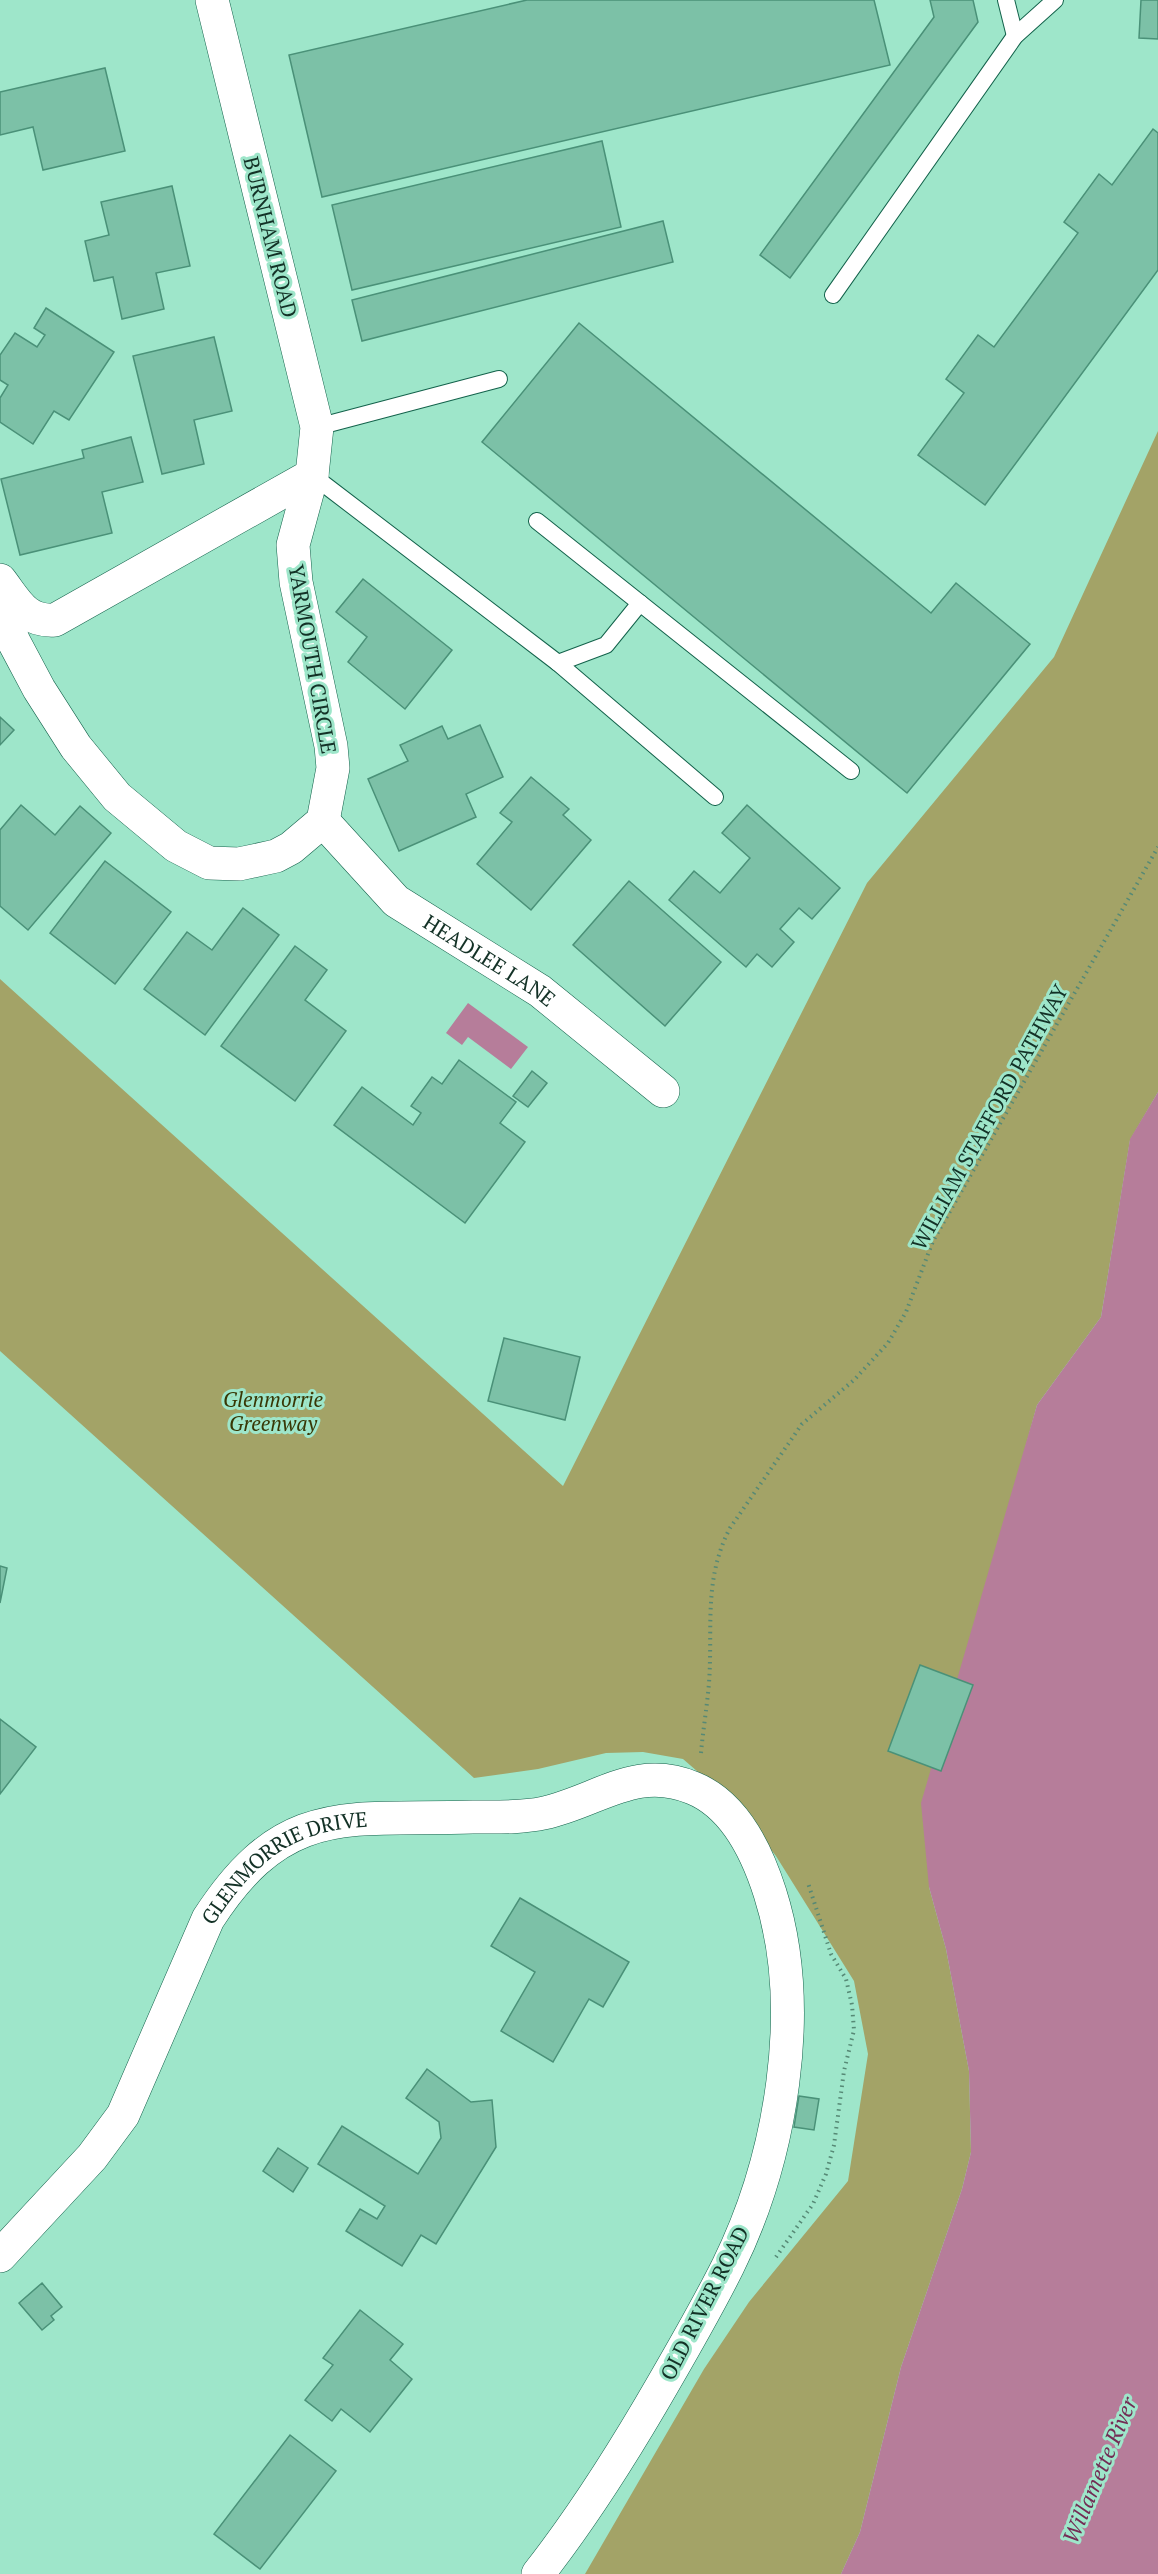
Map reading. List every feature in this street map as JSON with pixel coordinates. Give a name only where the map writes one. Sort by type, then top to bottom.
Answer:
[{"type":"street","name":"BURNHAM ROAD","points":[[212,0],[318,427],[312,475]]},
{"type":"street","points":[[0,580],[25,612],[40,621],[55,620],[312,475]]},
{"type":"street","name":"YARMOUTH CIRCLE","points":[[312,475],[293,545],[296,582],[331,746],[333,768],[323,821]]},
{"type":"street","points":[[0,609],[14,642],[39,689],[76,747],[117,797],[176,846],[209,863],[239,864],[276,856],[291,848],[323,821]]},
{"type":"street","name":"HEADLEE LANE","points":[[323,821],[396,901],[540,991],[663,1091]]},
{"type":"street","name":"GLENMORRIE DRIVE","points":[[0,2256],[64,2190],[110,2134],[133,2097],[208,1919],[245,1868],[265,1851],[284,1840],[307,1828],[383,1817],[429,1819],[545,1813],[617,1786],[653,1778],[693,1788],[712,1798],[728,1811],[741,1829]]},
{"type":"street","name":"OLD RIVER ROAD","points":[[538,2574],[615,2466],[682,2351],[729,2264],[755,2199],[768,2153],[782,2077],[788,2024],[786,1964],[777,1913],[766,1881],[741,1829]]},
{"type":"lane","points":[[1006,0],[1015,36]]},
{"type":"lane","points":[[833,295],[1015,36],[1055,0]]},
{"type":"lane","points":[[318,427],[499,378]]},
{"type":"lane","points":[[312,475],[558,663],[715,797]]},
{"type":"lane","points":[[537,521],[851,771]]},
{"type":"lane","points":[[558,663],[606,645],[640,603]]},
{"type":"path","name":"WILLIAM STAFFORD PATHWAY","points":[[708,1759],[700,1756],[709,1682],[711,1580],[715,1561],[730,1528],[802,1424],[854,1380],[888,1343],[910,1302],[933,1241],[1158,847]]},
{"type":"green space","name":"Glenmorrie Greenway","points":[[1158,431],[1158,1092],[1130,1140],[1101,1317],[1037,1405],[997,1550],[929,1887],[946,1949],[969,2071],[971,2152],[962,2189],[901,2367],[860,2532],[841,2574],[585,2574],[704,2369],[749,2302],[848,2181],[868,2054],[854,1981],[776,1856],[734,1803],[683,1759],[643,1752],[606,1753],[538,1769],[474,1778],[0,1351],[0,979],[563,1486],[867,883],[1054,657]]},
{"type":"water","points":[[468,1003],[528,1047],[511,1069],[468,1037],[462,1045],[446,1033]]},
{"type":"water","name":"Willamette River","points":[[1158,1092],[1158,2574],[841,2574],[860,2532],[901,2367],[962,2189],[971,2152],[969,2071],[946,1949],[929,1887],[921,1803],[1037,1405],[1101,1317],[1130,1139]]},
{"type":"building","points":[[527,0],[874,0],[890,65],[322,197],[289,55]]},
{"type":"building","points":[[930,0],[973,0],[978,22],[790,278],[760,255],[934,17]]},
{"type":"building","points":[[1141,0],[1158,0],[1158,39],[1139,38]]},
{"type":"building","points":[[105,68],[125,151],[43,170],[33,127],[0,135],[0,92]]},
{"type":"building","points":[[1153,129],[1158,133],[1158,270],[985,505],[918,455],[964,393],[946,379],[978,335],[994,347],[1078,233],[1064,222],[1099,174],[1112,185]]},
{"type":"building","points":[[602,141],[621,227],[352,290],[332,205]]},
{"type":"building","points":[[172,186],[190,266],[156,273],[164,309],[122,319],[113,277],[94,281],[85,241],[109,235],[101,202]]},
{"type":"building","points":[[663,221],[673,262],[362,341],[352,300]]},
{"type":"building","points":[[46,308],[114,352],[69,420],[54,411],[33,444],[0,422],[0,398],[8,385],[0,380],[0,355],[15,333],[37,347],[45,335],[34,328]]},
{"type":"building","points":[[579,323],[931,613],[956,583],[1030,644],[907,793],[482,442]]},
{"type":"building","points":[[214,337],[232,411],[194,420],[204,464],[162,474],[133,356]]},
{"type":"building","points":[[131,437],[143,482],[102,492],[112,533],[20,555],[1,479],[84,458],[82,450]]},
{"type":"building","points":[[363,579],[452,650],[405,709],[348,662],[367,637],[336,612]]},
{"type":"building","points":[[0,717],[14,730],[0,745]]},
{"type":"building","points":[[480,725],[503,777],[466,794],[476,817],[399,851],[368,779],[408,761],[400,745],[442,726],[448,739]]},
{"type":"building","points":[[531,777],[569,809],[563,815],[591,840],[531,910],[477,864],[512,822],[500,813]]},
{"type":"building","points":[[21,805],[55,835],[80,806],[111,833],[28,930],[0,906],[0,830]]},
{"type":"building","points":[[747,805],[840,888],[812,919],[799,908],[780,929],[794,942],[772,967],[757,954],[746,967],[669,900],[694,871],[720,893],[750,858],[722,833]]},
{"type":"building","points":[[105,861],[171,912],[115,984],[50,933]]},
{"type":"building","points":[[629,881],[721,962],[665,1026],[573,945]]},
{"type":"building","points":[[243,908],[279,935],[205,1035],[144,989],[187,932],[212,950]]},
{"type":"building","points":[[295,946],[327,970],[305,1000],[346,1031],[295,1101],[221,1046]]},
{"type":"building","points":[[459,1060],[516,1102],[500,1123],[525,1142],[465,1223],[334,1125],[362,1087],[413,1125],[421,1113],[411,1106],[432,1077],[442,1084]]},
{"type":"building","points":[[532,1071],[547,1083],[528,1107],[513,1096]]},
{"type":"building","points":[[504,1338],[580,1357],[565,1420],[488,1401]]},
{"type":"building","points":[[0,1566],[7,1568],[0,1603]]},
{"type":"building","points":[[920,1665],[973,1685],[941,1771],[888,1751]]},
{"type":"building","points":[[0,1719],[36,1747],[0,1794]]},
{"type":"building","points":[[520,1898],[629,1962],[603,2007],[589,1999],[553,2062],[501,2031],[535,1972],[491,1946]]},
{"type":"building","points":[[427,2069],[471,2102],[492,2100],[496,2147],[436,2244],[421,2235],[402,2266],[346,2231],[360,2209],[377,2219],[385,2206],[318,2164],[342,2126],[418,2174],[441,2138],[439,2122],[406,2098]]},
{"type":"building","points":[[799,2096],[819,2099],[814,2130],[794,2127]]},
{"type":"building","points":[[278,2148],[308,2168],[293,2192],[263,2171]]},
{"type":"building","points":[[42,2283],[62,2307],[51,2316],[54,2320],[42,2330],[19,2303]]},
{"type":"building","points":[[360,2310],[403,2344],[390,2360],[412,2379],[370,2432],[341,2409],[332,2421],[305,2400],[333,2365],[323,2358]]},
{"type":"building","points":[[290,2435],[336,2471],[260,2569],[214,2534]]}]
